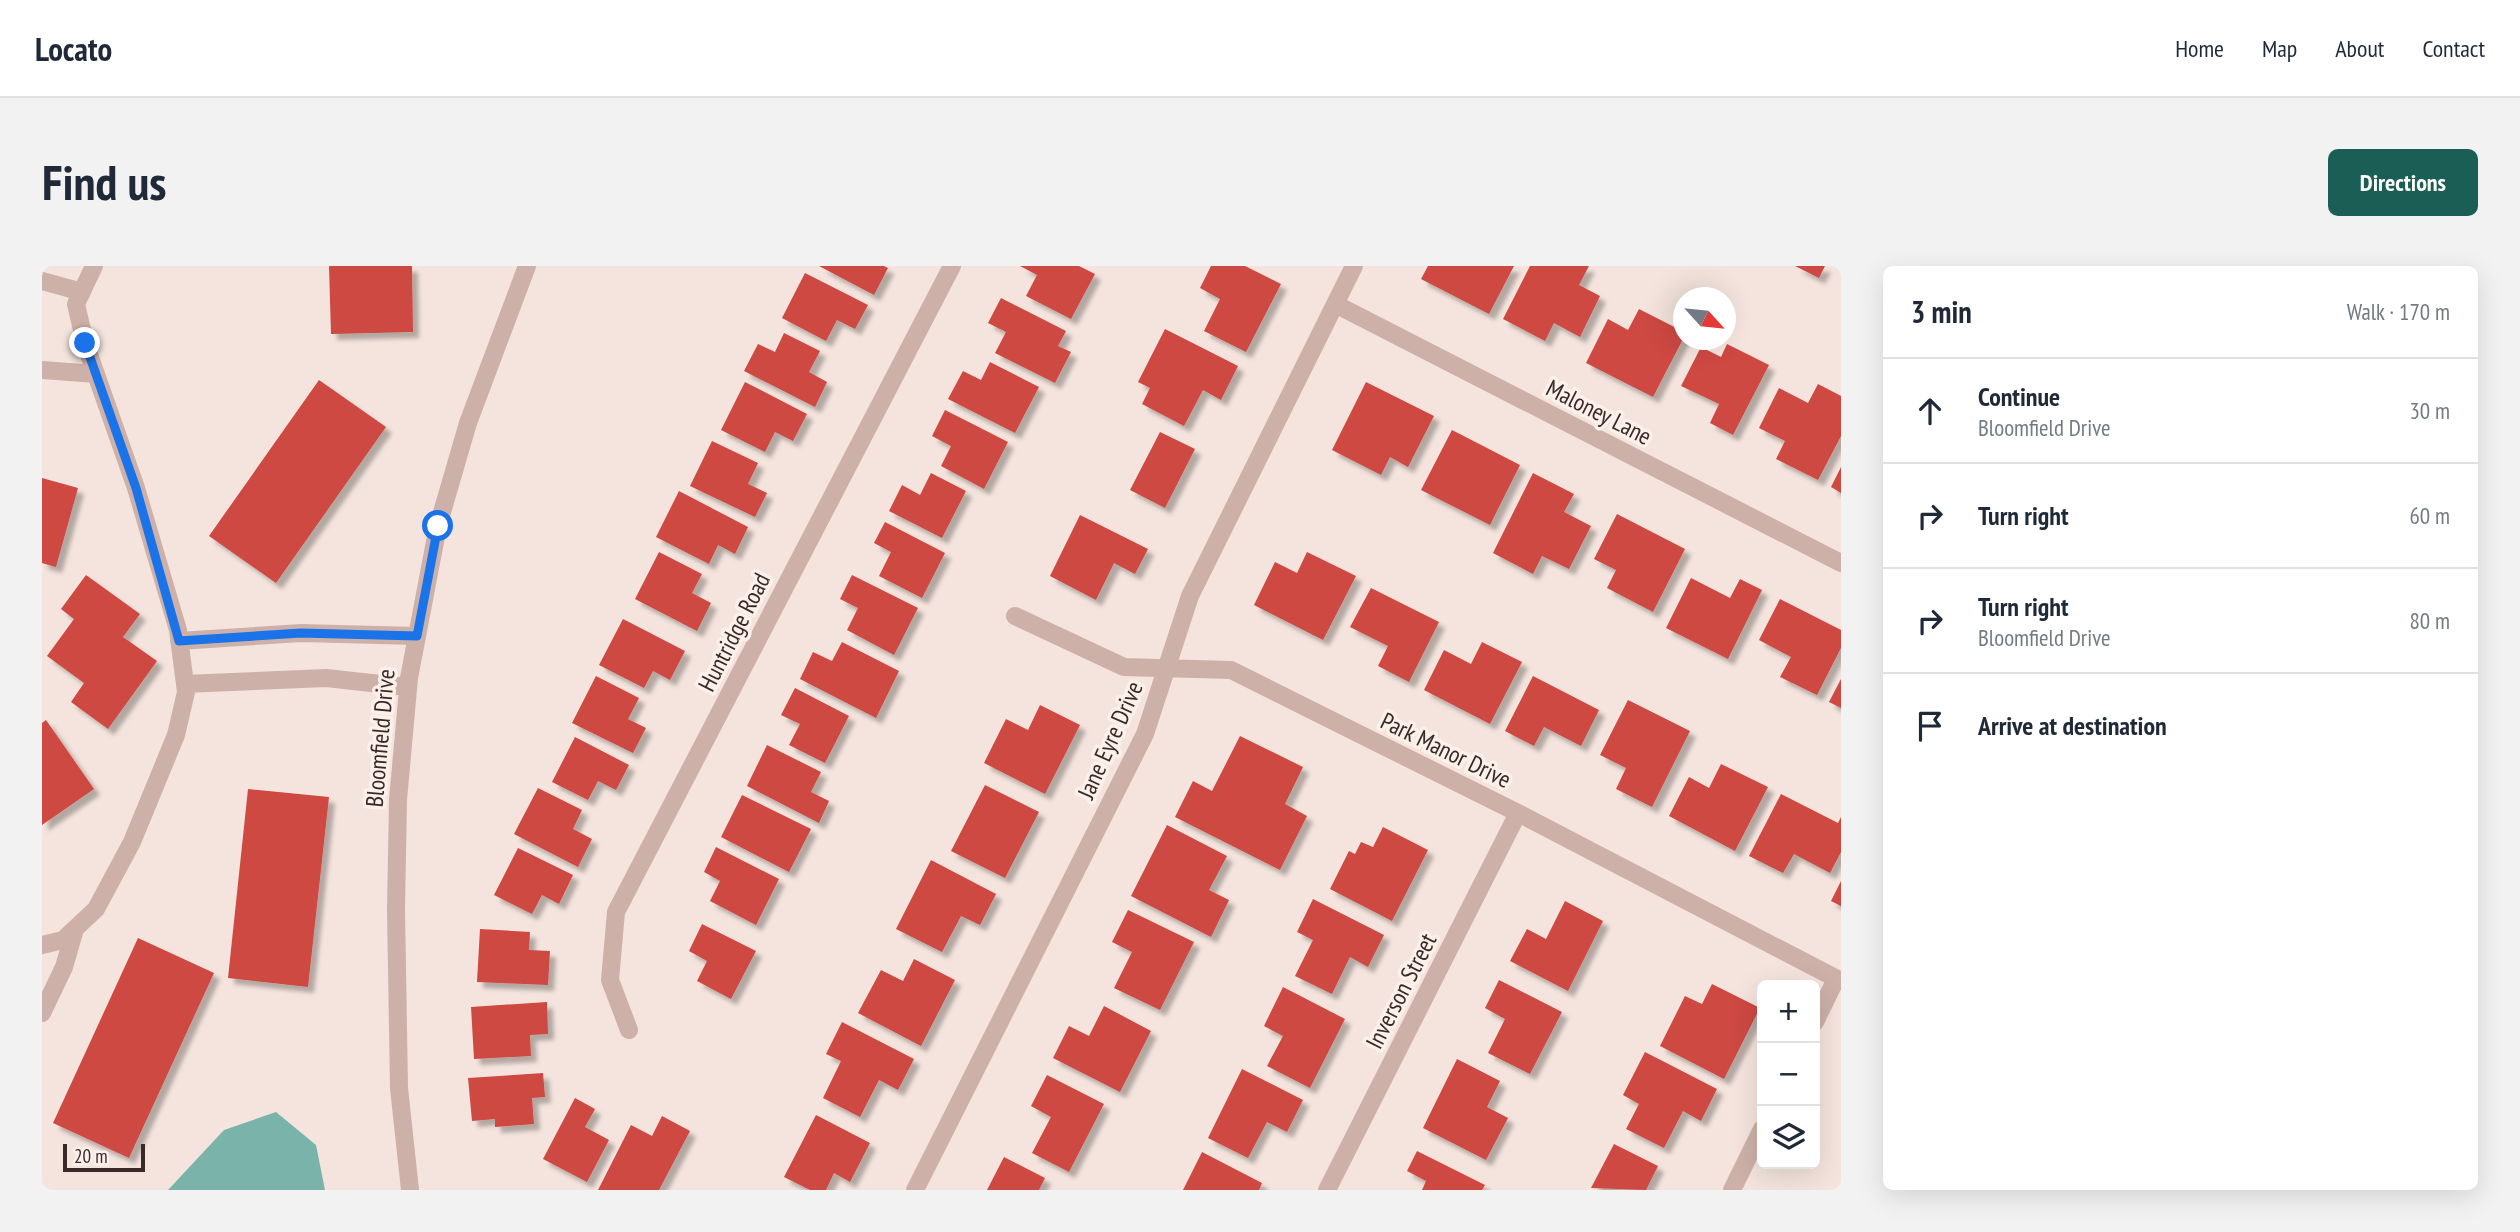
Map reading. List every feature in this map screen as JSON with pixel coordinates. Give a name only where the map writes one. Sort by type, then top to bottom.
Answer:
[{"type":"street","points":[[42,945],[63,940],[96,909],[132,842],[176,735],[186,692],[179,641],[136,488],[85,343],[76,304],[94,266]]},
{"type":"street","name":"Bloomfield Drive","points":[[410,1190],[398,1088],[396,909],[398,800],[408,687],[438,526],[468,423],[527,266]]},
{"type":"street","name":"Huntridge Road","points":[[629,1030],[610,981],[616,912],[952,266]]},
{"type":"street","name":"Jane Eyre Drive","points":[[915,1190],[1145,734],[1190,596],[1354,266]]},
{"type":"street","points":[[42,281],[82,292]]},
{"type":"street","name":"Maloney Lane","points":[[1335,304],[1841,563]]},
{"type":"street","points":[[42,370],[96,374]]},
{"type":"street","name":"Park Manor Drive","points":[[1015,616],[1124,667],[1231,670],[1518,813],[1839,980]]},
{"type":"street","points":[[179,641],[301,633],[417,636]]},
{"type":"street","points":[[185,684],[326,678],[408,687]]},
{"type":"street","name":"Inverson Street","points":[[1327,1190],[1518,813]]},
{"type":"street","points":[[42,1013],[64,967],[75,928]]},
{"type":"street","points":[[1820,1014],[1839,980]]},
{"type":"street","points":[[1732,1190],[1757,1139]]},
{"type":"water","points":[[276,1112],[316,1145],[325,1190],[168,1190],[224,1130]]},
{"type":"building","points":[[329,266],[412,266],[413,332],[331,334]]},
{"type":"building","points":[[819,266],[884,266],[888,268],[874,295]]},
{"type":"building","points":[[1020,266],[1079,266],[1095,274],[1071,319],[1026,296],[1037,275]]},
{"type":"building","points":[[1211,266],[1245,266],[1281,284],[1246,352],[1204,331],[1220,299],[1200,288]]},
{"type":"building","points":[[1428,266],[1514,266],[1489,314],[1421,279]]},
{"type":"building","points":[[1530,266],[1589,266],[1579,285],[1600,296],[1580,337],[1554,323],[1545,341],[1503,319]]},
{"type":"building","points":[[1795,266],[1825,266],[1819,278]]},
{"type":"building","points":[[805,273],[868,305],[855,329],[837,320],[826,341],[782,318]]},
{"type":"building","points":[[1001,298],[1066,331],[1058,346],[1071,352],[1055,383],[995,353],[1006,332],[988,323]]},
{"type":"building","points":[[1639,309],[1673,326],[1673,350],[1677,350],[1653,397],[1586,363],[1608,319],[1628,330]]},
{"type":"building","points":[[1165,329],[1238,366],[1221,400],[1203,390],[1184,426],[1142,404],[1150,388],[1138,382]]},
{"type":"building","points":[[784,333],[820,351],[809,372],[827,382],[815,407],[744,371],[758,344],[775,352]]},
{"type":"building","points":[[1736,348],[1769,365],[1733,435],[1710,423],[1719,404],[1681,386],[1699,350],[1707,350],[1721,357],[1724,350]]},
{"type":"building","points":[[990,362],[1039,387],[1015,433],[948,399],[963,371],[981,380]]},
{"type":"building","points":[[319,380],[386,427],[276,583],[209,536]]},
{"type":"building","points":[[745,382],[807,414],[793,441],[775,432],[765,452],[721,430]]},
{"type":"building","points":[[1366,382],[1434,416],[1408,467],[1390,457],[1381,475],[1332,450]]},
{"type":"building","points":[[1818,384],[1841,396],[1841,436],[1818,480],[1776,459],[1785,441],[1759,428],[1779,388],[1808,403]]},
{"type":"building","points":[[945,410],[1008,442],[984,489],[941,466],[951,446],[932,436]]},
{"type":"building","points":[[1452,430],[1520,465],[1490,525],[1421,490]]},
{"type":"building","points":[[1160,432],[1195,449],[1165,508],[1130,490]]},
{"type":"building","points":[[712,441],[758,463],[748,484],[767,493],[755,517],[690,486]]},
{"type":"building","points":[[1841,467],[1841,493],[1831,487]]},
{"type":"building","points":[[931,473],[966,491],[942,538],[889,511],[902,485],[920,495]]},
{"type":"building","points":[[1533,473],[1574,494],[1564,512],[1591,526],[1569,569],[1542,556],[1533,574],[1493,553]]},
{"type":"building","points":[[42,478],[78,488],[56,567],[42,563]]},
{"type":"building","points":[[679,491],[748,527],[735,554],[718,545],[709,564],[656,537]]},
{"type":"building","points":[[1617,514],[1685,549],[1653,612],[1607,588],[1616,570],[1594,559]]},
{"type":"building","points":[[1080,515],[1148,549],[1135,574],[1114,563],[1096,600],[1050,576]]},
{"type":"building","points":[[885,522],[945,553],[922,598],[879,576],[891,552],[874,543]]},
{"type":"building","points":[[659,552],[702,574],[692,593],[711,603],[697,631],[635,599]]},
{"type":"building","points":[[1307,552],[1356,576],[1323,640],[1254,605],[1275,562],[1297,573]]},
{"type":"building","points":[[86,575],[140,614],[123,637],[157,661],[108,729],[71,702],[84,683],[47,656],[74,619],[61,609]]},
{"type":"building","points":[[852,575],[918,608],[894,655],[847,630],[858,608],[840,599]]},
{"type":"building","points":[[1691,578],[1730,598],[1740,579],[1762,590],[1728,659],[1666,628]]},
{"type":"building","points":[[1371,588],[1439,622],[1409,682],[1378,666],[1388,646],[1350,627]]},
{"type":"building","points":[[1780,599],[1841,630],[1841,648],[1817,695],[1780,677],[1791,657],[1759,640]]},
{"type":"building","points":[[623,619],[685,651],[670,680],[653,671],[644,688],[599,665]]},
{"type":"building","points":[[842,642],[899,671],[876,718],[800,679],[813,652],[832,661]]},
{"type":"building","points":[[1482,642],[1522,662],[1490,724],[1424,690],[1444,650],[1471,664]]},
{"type":"building","points":[[596,676],[639,698],[628,719],[646,728],[633,753],[572,723]]},
{"type":"building","points":[[1533,676],[1599,710],[1581,746],[1544,727],[1534,746],[1505,731]]},
{"type":"building","points":[[1841,679],[1841,708],[1829,702]]},
{"type":"building","points":[[795,688],[849,716],[825,763],[789,745],[800,724],[781,715]]},
{"type":"building","points":[[1628,700],[1690,731],[1652,807],[1616,789],[1626,768],[1600,755]]},
{"type":"building","points":[[1040,705],[1080,725],[1045,794],[984,763],[1006,719],[1028,730]]},
{"type":"building","points":[[46,720],[94,789],[42,825],[42,723]]},
{"type":"building","points":[[1240,736],[1303,767],[1285,804],[1307,816],[1280,870],[1175,817],[1193,781],[1212,791]]},
{"type":"building","points":[[575,737],[629,765],[616,790],[598,781],[588,800],[552,782]]},
{"type":"building","points":[[767,745],[821,772],[811,792],[829,801],[819,823],[747,786]]},
{"type":"building","points":[[1721,764],[1768,787],[1735,851],[1669,816],[1689,777],[1709,788]]},
{"type":"building","points":[[985,785],[1039,812],[1005,878],[951,851]]},
{"type":"building","points":[[538,788],[582,810],[573,829],[592,839],[578,867],[514,834]]},
{"type":"building","points":[[248,789],[329,797],[308,987],[228,978]]},
{"type":"building","points":[[1781,794],[1838,823],[1841,817],[1841,852],[1830,873],[1794,854],[1783,873],[1749,856]]},
{"type":"building","points":[[742,795],[811,829],[789,872],[721,837]]},
{"type":"building","points":[[1167,825],[1227,856],[1209,890],[1229,900],[1211,937],[1131,896]]},
{"type":"building","points":[[1383,827],[1428,850],[1392,921],[1330,889],[1349,851],[1355,854],[1361,842],[1373,847]]},
{"type":"building","points":[[716,847],[779,879],[756,925],[710,901],[720,881],[704,872]]},
{"type":"building","points":[[518,848],[573,875],[559,904],[542,895],[532,914],[494,895]]},
{"type":"building","points":[[931,860],[996,894],[980,925],[961,916],[942,952],[896,929]]},
{"type":"building","points":[[1841,881],[1841,906],[1831,901]]},
{"type":"building","points":[[1313,899],[1384,935],[1368,967],[1350,957],[1332,994],[1295,976],[1313,940],[1297,932]]},
{"type":"building","points":[[1565,901],[1603,921],[1568,991],[1510,961],[1527,929],[1546,939]]},
{"type":"building","points":[[1128,910],[1194,942],[1160,1010],[1114,988],[1132,952],[1112,942]]},
{"type":"building","points":[[702,924],[756,951],[731,999],[697,981],[707,961],[689,951]]},
{"type":"building","points":[[480,929],[530,932],[529,950],[550,951],[548,985],[477,982]]},
{"type":"building","points":[[138,938],[214,973],[129,1158],[53,1123]]},
{"type":"building","points":[[914,959],[955,980],[921,1046],[858,1013],[881,970],[903,981]]},
{"type":"building","points":[[1499,980],[1562,1012],[1530,1074],[1488,1053],[1505,1019],[1485,1008]]},
{"type":"building","points":[[1712,984],[1757,1006],[1757,1014],[1724,1079],[1660,1046],[1685,996],[1702,1004]]},
{"type":"building","points":[[1283,987],[1345,1019],[1310,1088],[1267,1066],[1283,1036],[1264,1026]]},
{"type":"building","points":[[547,1002],[548,1034],[530,1035],[531,1056],[474,1059],[471,1007]]},
{"type":"building","points":[[1104,1006],[1151,1031],[1120,1092],[1053,1058],[1069,1026],[1089,1036]]},
{"type":"building","points":[[842,1022],[914,1059],[898,1090],[879,1080],[860,1117],[823,1098],[841,1061],[826,1054]]},
{"type":"building","points":[[1645,1052],[1717,1089],[1701,1121],[1683,1111],[1664,1148],[1626,1129],[1639,1104],[1623,1095]]},
{"type":"building","points":[[1457,1059],[1500,1081],[1487,1107],[1508,1118],[1486,1160],[1423,1128]]},
{"type":"building","points":[[1242,1069],[1303,1100],[1287,1132],[1267,1122],[1248,1158],[1208,1138]]},
{"type":"building","points":[[543,1073],[545,1097],[532,1098],[534,1124],[495,1127],[495,1119],[472,1121],[468,1078]]},
{"type":"building","points":[[1047,1075],[1104,1104],[1069,1172],[1032,1153],[1051,1117],[1031,1106]]},
{"type":"building","points":[[575,1098],[595,1109],[585,1127],[609,1140],[587,1182],[543,1159]]},
{"type":"building","points":[[816,1115],[870,1143],[850,1182],[834,1173],[826,1190],[810,1190],[784,1177]]},
{"type":"building","points":[[662,1116],[690,1131],[659,1190],[598,1190],[631,1125],[652,1136]]},
{"type":"building","points":[[1614,1144],[1658,1166],[1646,1190],[1591,1188]]},
{"type":"building","points":[[1417,1151],[1485,1185],[1482,1190],[1422,1190],[1426,1181],[1407,1171]]},
{"type":"building","points":[[1202,1152],[1262,1183],[1259,1190],[1183,1190]]},
{"type":"building","points":[[1004,1157],[1045,1178],[1039,1190],[987,1190]]},
{"type":"route","points":[[85,343],[136,488],[179,641],[301,633],[417,636],[438,526]]}]
